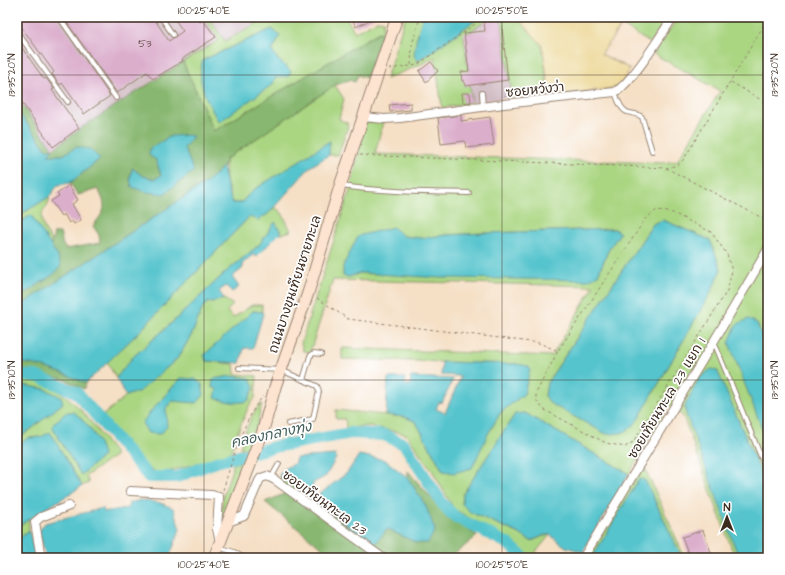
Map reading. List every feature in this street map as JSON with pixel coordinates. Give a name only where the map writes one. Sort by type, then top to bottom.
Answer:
[{"type":"main road","name":"ถนนบางขุนเทียนชายทะเล","points":[[214,558],[262,434],[281,370],[308,293],[340,186],[397,17]]},
{"type":"street","points":[[615,92],[628,82],[673,17]]},
{"type":"street","name":"ซอยหวังว่า","points":[[364,117],[384,119],[400,118],[615,92]]},
{"type":"street","name":"ซอยเทียนทะเล 23 แยก 1","points":[[582,558],[768,249]]},
{"type":"street","name":"ซอยเทียนทะเล 23","points":[[228,522],[244,516],[259,481],[267,476],[383,558]]},
{"type":"street","points":[[130,491],[212,495],[219,497],[217,529],[219,544]]},
{"type":"street","points":[[41,558],[35,522],[41,517],[69,506]]},
{"type":"lane","points":[[59,17],[116,98]]},
{"type":"lane","points":[[161,17],[173,35]]},
{"type":"lane","points":[[17,32],[68,102]]},
{"type":"lane","points":[[615,92],[619,103],[625,111],[638,114],[642,117],[652,151]]},
{"type":"lane","points":[[482,93],[483,107]]},
{"type":"lane","points":[[340,186],[362,189],[416,192],[469,193]]},
{"type":"lane","points":[[714,341],[768,474]]},
{"type":"lane","points":[[303,380],[310,356],[314,353],[321,354]]},
{"type":"lane","points":[[238,368],[281,370],[319,388],[313,419],[288,424]]},
{"type":"lane","points":[[271,478],[279,464]]},
{"type":"lane","points":[[219,544],[244,558]]},
{"type":"path","points":[[411,66],[412,45],[420,17]]},
{"type":"path","points":[[380,70],[417,65],[485,17]]},
{"type":"path","points":[[351,155],[666,168],[678,165],[684,159],[768,18]]},
{"type":"path","points":[[730,81],[768,104]]},
{"type":"path","points":[[666,168],[768,221]]},
{"type":"path","points":[[657,210],[673,213],[711,232],[727,254],[732,271],[727,291],[633,442],[625,446],[606,443],[543,408],[536,400],[536,393],[558,351],[646,218],[657,210]]},
{"type":"path","points":[[308,293],[348,318],[539,343],[558,351]]},
{"type":"path","points":[[229,469],[240,439]]},
{"type":"shaded area","points":[[17,17],[203,17],[219,40],[152,81],[53,149],[17,98]]},
{"type":"shaded area","points":[[208,17],[268,17],[225,41]]},
{"type":"shaded area","points":[[491,17],[501,17],[512,97],[472,103],[464,36]]},
{"type":"green space","points":[[203,17],[208,17],[225,41],[268,17],[346,17],[355,32],[378,20],[384,21],[382,34],[379,32],[214,131],[183,62],[219,40]],"holes":[[[272,29],[280,36],[272,51],[278,60],[291,71],[275,78],[203,60]]]},
{"type":"green space","points":[[405,17],[423,17],[417,35],[417,61],[480,17],[491,17],[464,36],[472,103],[442,108],[435,57],[386,79]]},
{"type":"green space","points":[[501,17],[517,17],[543,45],[548,93],[512,97]]},
{"type":"green space","points":[[609,17],[667,17],[650,43]]},
{"type":"green space","points":[[678,17],[768,17],[768,263],[764,270],[768,287],[768,318],[766,318],[768,323],[768,353],[757,323],[730,343],[768,444],[768,490],[717,370],[686,414],[739,558],[735,558],[683,416],[669,405],[629,474],[525,413],[515,414],[463,494],[462,504],[470,512],[518,533],[531,541],[550,535],[531,558],[529,558],[516,545],[454,509],[433,472],[406,434],[370,426],[346,428],[345,419],[336,419],[336,410],[405,417],[416,422],[443,471],[488,434],[501,412],[524,394],[517,364],[342,359],[342,348],[552,356],[594,286],[333,280],[310,352],[303,351],[301,343],[350,190],[366,122],[383,122],[375,154],[662,163],[677,161],[720,91],[654,54]],"holes":[[[663,220],[710,240],[721,269],[712,290],[639,418],[545,396],[547,383],[653,224]],[[615,229],[619,233],[608,251],[598,275],[360,273],[349,277],[343,276],[403,236],[420,238],[485,233]]]},
{"type":"green space","points":[[379,32],[382,34],[366,78],[358,75],[355,82],[349,80],[335,85],[226,159],[223,167],[207,182],[17,308],[17,299],[54,274],[57,255],[49,245],[52,242],[54,233],[60,233],[63,245],[66,249],[100,243],[99,235],[93,226],[104,209],[104,205],[98,189],[78,195],[70,183],[100,159],[77,147],[63,155],[47,155],[46,149],[17,110],[17,98],[53,149],[87,124],[183,62],[214,131]],"holes":[[[193,136],[184,148],[188,160],[174,186],[164,194],[130,179],[132,168],[143,176],[155,179],[161,175],[156,160]]]},
{"type":"green space","points":[[335,85],[344,99],[339,119],[349,124],[338,155],[329,155],[329,142],[252,191],[241,203],[233,203],[226,181],[226,159]]},
{"type":"green space","points":[[49,197],[49,202],[42,215],[42,222],[52,242],[49,245],[31,215],[17,224],[17,217]]},
{"type":"green space","points":[[275,207],[282,213],[291,231],[282,234],[275,223],[259,245],[227,271],[133,357],[116,378],[107,362],[140,331],[249,217],[268,214]]},
{"type":"green space","points":[[224,299],[233,305],[227,311],[233,318],[252,305],[262,305],[262,312],[253,311],[206,361],[234,364],[235,374],[257,376],[255,398],[249,406],[230,454],[160,474],[148,468],[102,416],[126,396],[140,391],[178,358],[192,334],[203,307],[207,303]],"holes":[[[181,378],[197,403],[173,400],[166,408],[152,410]]]},
{"type":"green space","points":[[17,363],[25,363],[43,367],[61,373],[86,383],[84,389],[64,379],[17,370]]},
{"type":"green space","points":[[17,379],[38,382],[53,388],[64,395],[83,413],[116,455],[86,476],[89,483],[82,486],[69,466],[41,437],[28,438],[17,445],[17,439],[63,403],[45,389],[17,384]],"holes":[[[52,427],[103,456],[81,475]]]},
{"type":"green space","points":[[262,403],[256,431],[249,448],[240,448],[251,418]]},
{"type":"green space","points":[[245,462],[223,516],[221,517],[223,496],[234,463]]},
{"type":"green space","points":[[643,464],[685,558],[682,558],[654,498],[639,479],[593,556],[590,555]]},
{"type":"green space","points":[[408,471],[439,507],[477,536],[450,558],[334,558],[265,502],[284,494],[279,475],[332,515],[375,544],[387,529],[417,543],[426,506],[408,478]]},
{"type":"green space","points":[[29,519],[29,530],[17,541],[17,527]]},
{"type":"sand","points":[[517,17],[609,17],[621,26],[601,54],[630,69],[620,86],[608,89],[550,96],[542,45]]},
{"type":"water","points":[[423,17],[480,17],[417,61],[414,55],[417,35]]},
{"type":"water","points":[[272,29],[280,36],[272,51],[278,60],[291,71],[289,76],[275,78],[273,84],[219,122],[204,92],[201,76],[203,60]]},
{"type":"water","points":[[17,110],[46,149],[53,149],[48,155],[63,155],[76,147],[90,149],[100,159],[70,183],[58,185],[49,197],[17,217],[17,175],[21,171],[17,165]]},
{"type":"water","points":[[171,136],[193,136],[184,148],[194,171],[164,194],[146,192],[132,187],[130,179],[132,168],[143,176],[155,179],[161,175],[156,160],[149,155],[150,148]]},
{"type":"water","points":[[330,141],[329,155],[310,167],[268,214],[258,220],[249,217],[140,331],[86,383],[43,367],[25,363],[17,363],[17,308],[207,182],[223,167],[228,190],[233,203],[241,203],[252,191]]},
{"type":"water","points":[[31,215],[57,255],[61,266],[54,274],[17,299],[17,224]]},
{"type":"water","points":[[663,220],[710,240],[721,269],[712,290],[639,418],[629,429],[622,433],[606,434],[551,404],[545,396],[547,383],[653,224]]},
{"type":"water","points":[[275,222],[282,234],[279,234],[256,257],[254,254],[242,264],[243,268],[232,277],[239,287],[232,292],[226,286],[219,291],[224,299],[207,303],[203,307],[192,334],[178,358],[140,391],[126,396],[116,378],[133,357],[227,271],[259,245]]},
{"type":"water","points":[[393,227],[403,236],[420,238],[485,233],[615,229],[620,233],[608,251],[598,275],[588,280],[441,278],[360,273],[349,277],[343,276],[343,266],[358,236]]},
{"type":"water","points":[[253,311],[262,312],[263,314],[253,348],[244,348],[240,363],[206,361],[204,355]]},
{"type":"water","points":[[748,319],[757,323],[768,353],[768,444],[729,343],[736,325]]},
{"type":"water","points":[[442,362],[517,364],[528,366],[530,370],[524,394],[501,412],[488,434],[472,468],[454,473],[443,471],[416,422],[405,417],[386,415],[388,378],[405,378],[405,385],[410,385],[411,377],[453,379],[442,403],[439,402],[436,409],[445,413],[461,376],[441,375]]},
{"type":"water","points":[[711,369],[717,370],[768,490],[768,558],[739,558],[686,414],[685,406],[699,378]]},
{"type":"water","points":[[231,376],[250,378],[254,388],[248,401],[232,402],[215,398],[217,389],[212,387],[213,379]]},
{"type":"water","points":[[181,378],[195,379],[202,384],[204,395],[197,403],[172,401],[166,408],[167,427],[160,434],[148,433],[142,423]]},
{"type":"water","points":[[17,384],[45,389],[61,397],[63,403],[17,439]]},
{"type":"water","points":[[67,412],[74,412],[84,421],[93,432],[102,450],[103,456],[81,475],[52,427],[55,422]]},
{"type":"water","points":[[525,413],[629,474],[583,552],[566,547],[550,535],[545,535],[531,541],[518,533],[470,512],[462,504],[463,494],[515,414]]},
{"type":"water","points":[[50,432],[82,486],[17,527],[17,445],[28,438],[41,437]]},
{"type":"water","points":[[335,455],[336,458],[326,476],[313,483],[312,490],[307,496],[279,475],[285,468],[294,464],[296,458]]},
{"type":"water","points":[[359,455],[385,460],[408,478],[426,506],[435,530],[428,543],[417,543],[387,529],[375,544],[312,500],[347,473]]},
{"type":"water","points":[[639,479],[645,480],[682,558],[594,558],[593,556]]},
{"type":"water","points":[[141,500],[160,503],[173,508],[180,529],[169,558],[46,558],[39,531],[45,523],[103,508],[104,512],[128,508],[129,503]]},
{"type":"water","points":[[29,530],[36,558],[17,558],[17,541]]},
{"type":"building","points":[[17,17],[56,17],[110,96],[84,114],[62,83],[60,85],[52,74],[54,72],[17,21]]},
{"type":"building","points":[[63,17],[153,17],[169,41],[183,31],[173,17],[197,17],[200,22],[203,20],[216,37],[182,59],[183,61],[153,79],[147,72],[117,93]]},
{"type":"building","points":[[351,17],[376,17],[356,27]]},
{"type":"building","points":[[501,19],[508,80],[465,86],[464,81],[462,81],[461,72],[469,71],[464,33],[485,31],[484,21]]},
{"type":"building","points":[[17,41],[44,79],[46,78],[54,89],[52,90],[79,128],[53,147],[17,96]]},
{"type":"building","points":[[431,62],[438,71],[426,82],[419,71]]},
{"type":"building","points":[[462,93],[470,93],[471,102],[463,103]]},
{"type":"building","points":[[411,103],[411,110],[390,112],[389,105]]},
{"type":"building","points":[[461,115],[461,121],[490,117],[494,145],[466,148],[465,141],[441,144],[438,118]]},
{"type":"building","points":[[69,185],[78,200],[72,204],[81,220],[74,224],[72,221],[69,223],[64,214],[61,216],[51,201],[59,196],[57,194]]},
{"type":"building","points":[[703,530],[713,558],[690,558],[682,537]]},
{"type":"waterway","name":"คลองกลางทุ่ง","points":[[17,375],[36,376],[76,392],[149,477],[177,477],[216,462],[274,447],[351,433],[384,435],[404,444],[442,503],[450,512],[457,518],[507,543],[524,558]]}]
